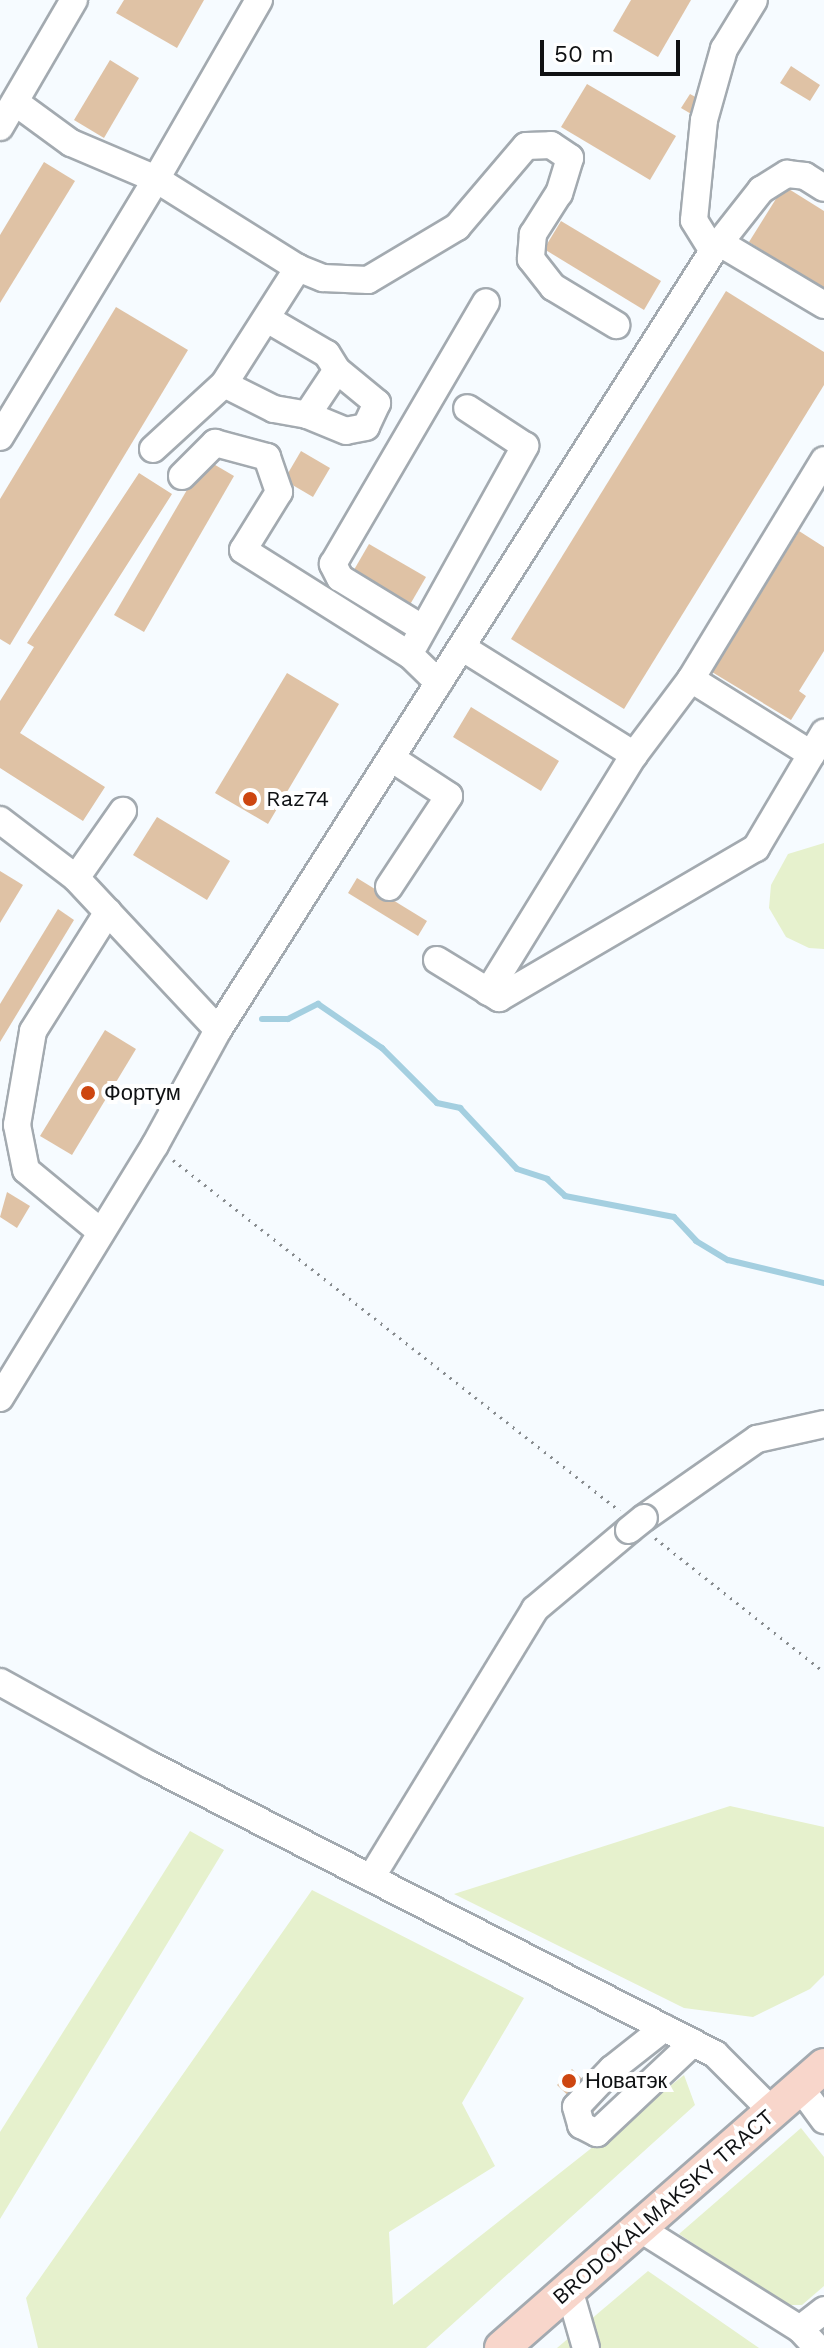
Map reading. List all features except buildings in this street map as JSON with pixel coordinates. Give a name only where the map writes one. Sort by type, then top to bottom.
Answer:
[{"type":"main road","name":"BRODOKALMAKSKY TRACT","points":[[502,2348],[812,2076]]},
{"type":"street","points":[[0,127],[74,0]]},
{"type":"street","points":[[0,437],[156,179],[259,0]]},
{"type":"street","points":[[754,0],[724,49],[704,120],[694,220],[717,247],[824,305]]},
{"type":"street","points":[[15,102],[71,143],[156,179],[298,268],[323,278],[368,280],[457,227],[526,146],[551,145],[570,158],[559,193],[533,234],[531,259],[553,287],[616,325]]},
{"type":"street","points":[[0,1398],[155,1145],[218,1030],[717,247],[761,190],[787,174],[805,176],[824,188]]},
{"type":"street","points":[[153,449],[224,384],[298,268]]},
{"type":"street","points":[[422,628],[340,578],[333,564],[486,302]]},
{"type":"street","points":[[224,384],[274,409],[307,415],[346,431],[366,427],[377,403],[337,370],[327,354],[267,319]]},
{"type":"street","points":[[307,415],[337,370]]},
{"type":"street","points":[[410,655],[422,628],[525,446],[467,408]]},
{"type":"street","points":[[182,476],[215,443],[267,457],[279,492],[243,550],[410,655],[439,683]]},
{"type":"street","points":[[488,992],[634,755],[691,679],[814,497],[824,460]]},
{"type":"street","points":[[463,648],[634,755]]},
{"type":"street","points":[[437,960],[499,998],[756,848],[818,744],[691,679]]},
{"type":"street","points":[[389,887],[449,796],[391,758]]},
{"type":"street","points":[[76,878],[123,811]]},
{"type":"street","points":[[0,820],[76,878],[218,1030]]},
{"type":"street","points":[[101,1232],[26,1170],[17,1125],[33,1031],[108,912]]},
{"type":"street","points":[[371,1878],[535,1609],[638,1525],[757,1439],[824,1424]]},
{"type":"street","points":[[0,1682],[371,1878],[715,2054],[772,2111]]},
{"type":"street","points":[[664,2028],[612,2069],[576,2107],[581,2125],[597,2133],[693,2043]]},
{"type":"street","points":[[812,2076],[824,2120]]},
{"type":"street","points":[[639,2228],[809,2339],[824,2310]]},
{"type":"street","points":[[569,2289],[586,2348]]},
{"type":"path","points":[[155,1145],[824,1672]]},
{"type":"green space","points":[[824,843],[824,949],[809,948],[786,937],[769,908],[771,885],[788,854]]},
{"type":"green space","points":[[730,1806],[824,1827],[824,1975],[810,1989],[753,2017],[684,2008],[454,1894]]},
{"type":"green space","points":[[190,1831],[224,1850],[0,2219],[0,2132]]},
{"type":"green space","points":[[312,1890],[524,1998],[462,2103],[495,2166],[389,2232],[393,2305],[684,2075],[695,2105],[426,2348],[38,2348],[26,2298]]},
{"type":"green space","points":[[801,2128],[824,2157],[824,2286],[802,2305],[785,2305],[679,2234]]},
{"type":"green space","points":[[648,2271],[759,2348],[557,2348]]},
{"type":"waterway","points":[[262,1019],[288,1019],[318,1004],[382,1048],[437,1103],[460,1108],[517,1169],[547,1179],[565,1196],[674,1217],[696,1241],[728,1260],[824,1283]]},
{"type":"place","name":"Raz74","points":[[250,799]]},
{"type":"place","name":"Фортум","points":[[88,1093]]},
{"type":"place","name":"Новатэк","points":[[569,2081]]}]
